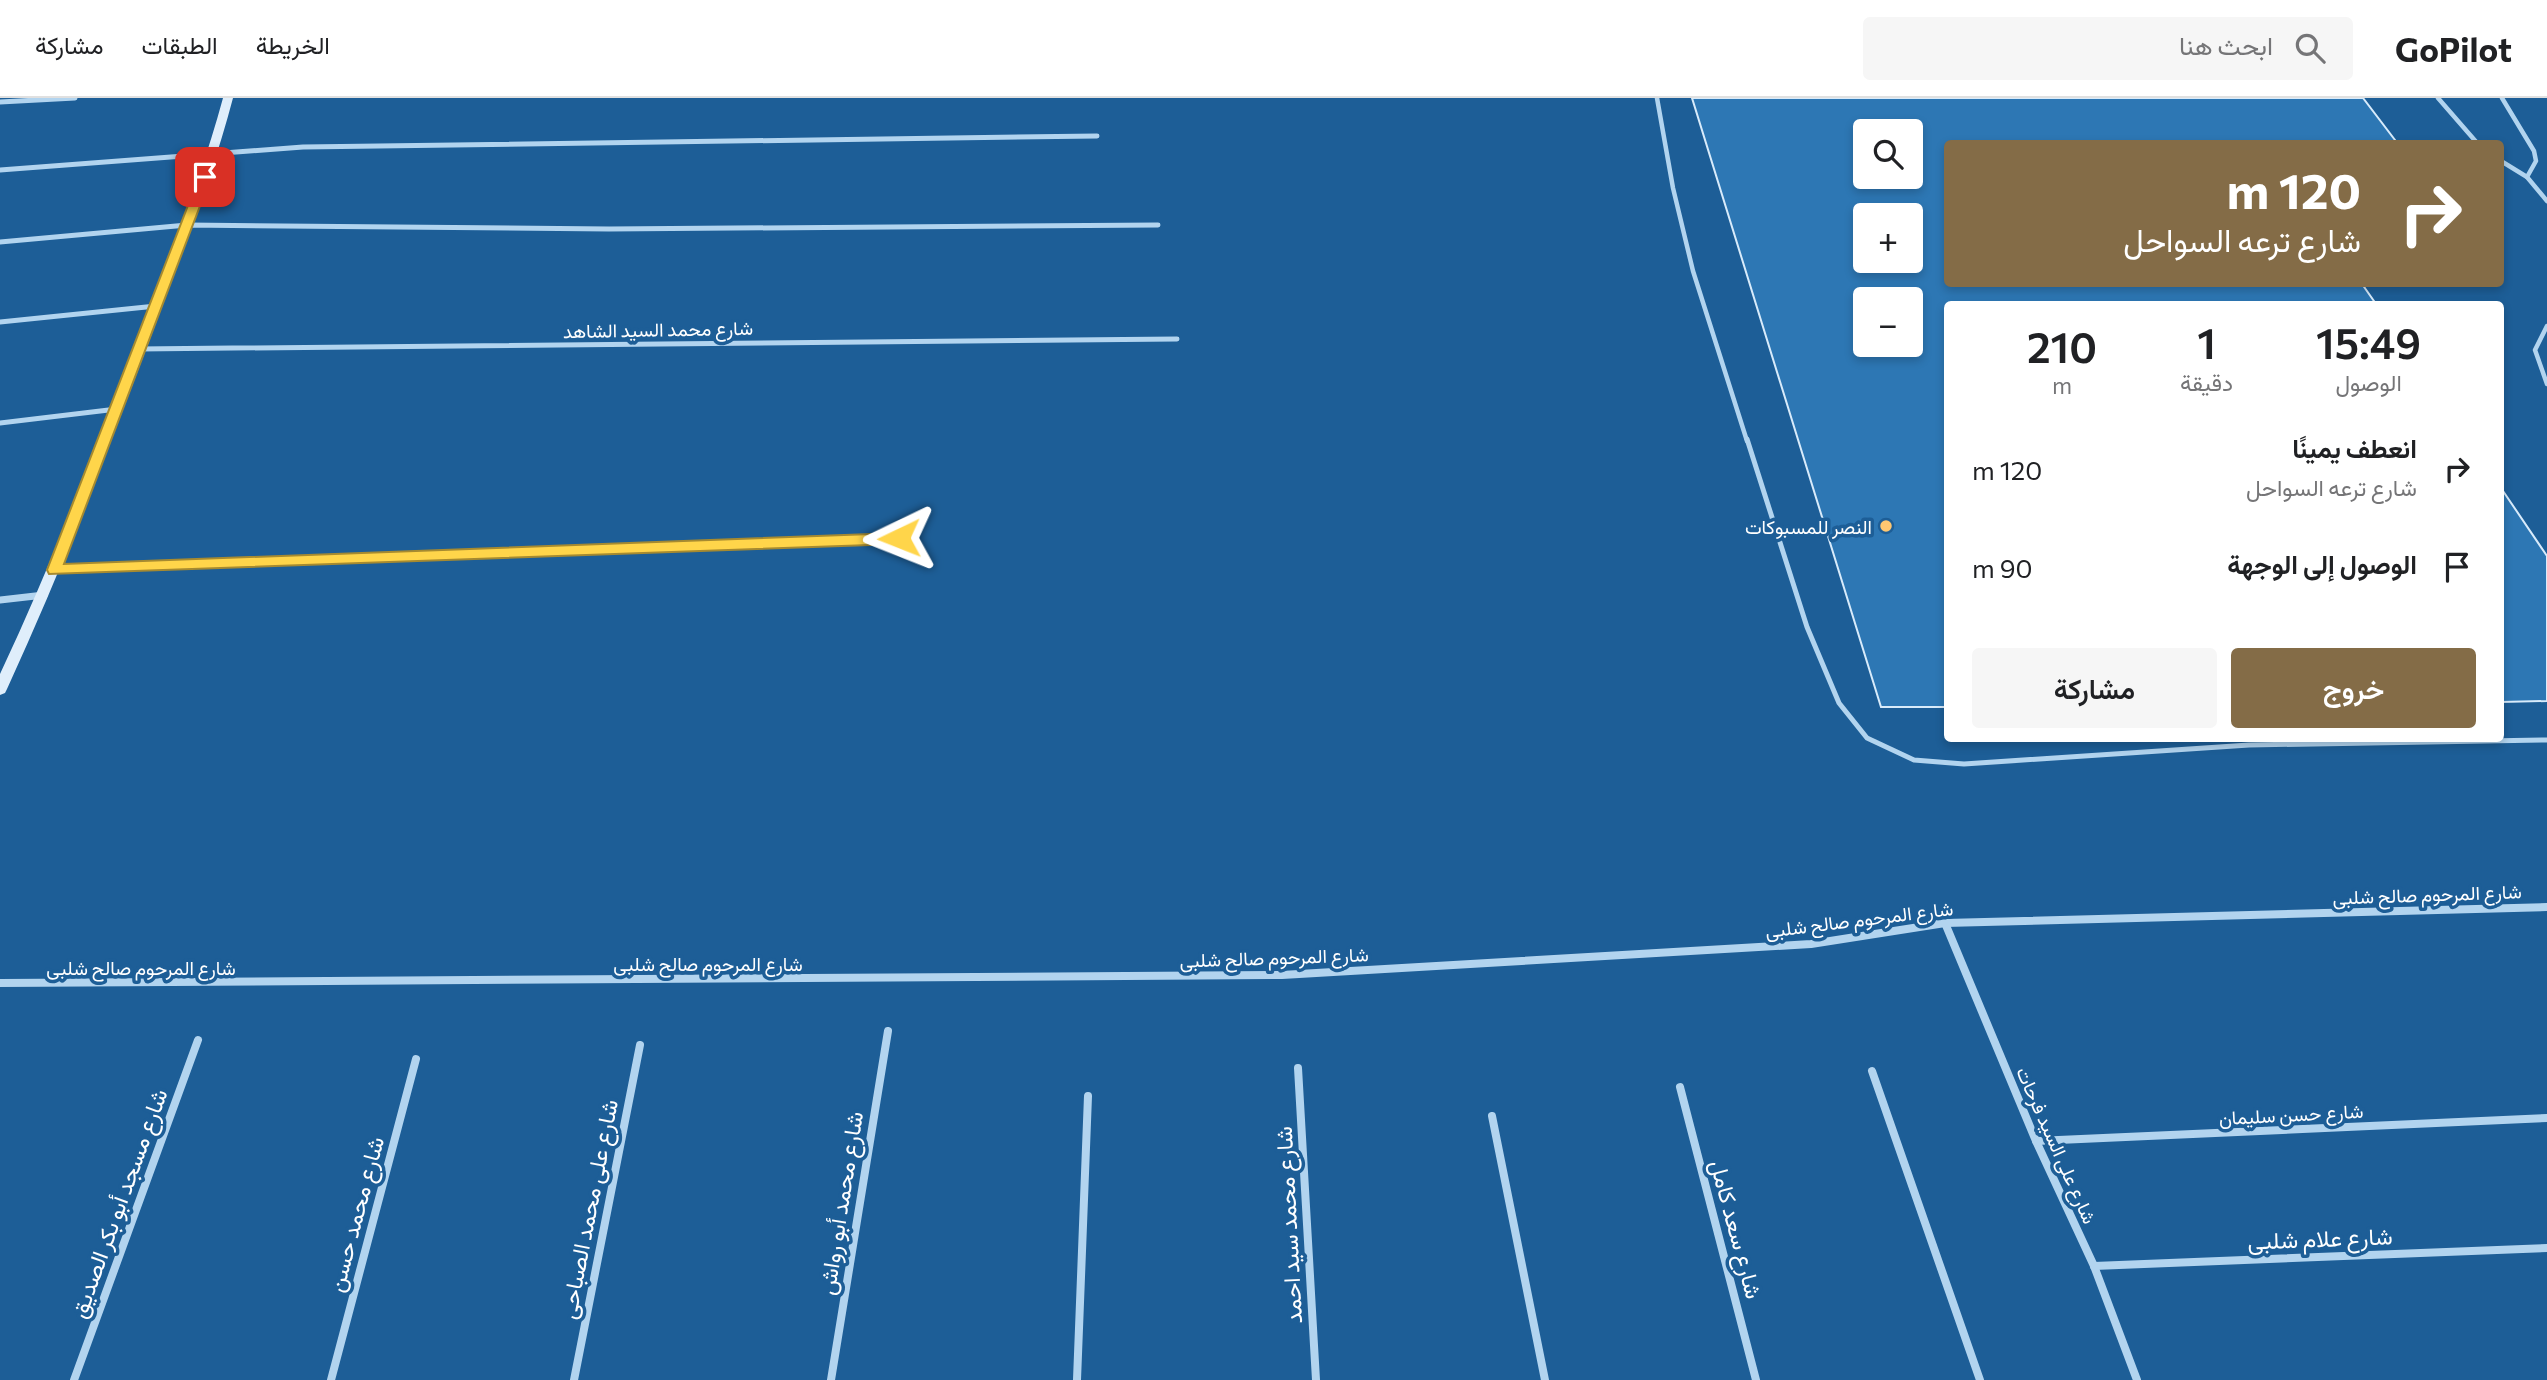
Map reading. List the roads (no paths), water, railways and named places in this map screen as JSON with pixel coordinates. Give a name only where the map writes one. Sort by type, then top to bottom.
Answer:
[{"type":"main road","points":[[0,689],[44,595],[117,409],[215,153],[228,98]]},
{"type":"street","points":[[0,102],[75,98]]},
{"type":"street","points":[[0,170],[215,153],[384,145],[691,144],[1097,136]]},
{"type":"street","points":[[0,242],[187,225],[609,229],[1157,225]]},
{"type":"street","points":[[0,322],[156,306]]},
{"type":"street","name":"شارع محمد السيد الشاهد","points":[[139,349],[1177,339]]},
{"type":"street","points":[[0,423],[117,409]]},
{"type":"street","points":[[54,570],[899,538]]},
{"type":"street","points":[[0,600],[44,595]]},
{"type":"street","name":"شارع المرحوم صالح شلبى","points":[[0,983],[1282,975],[1811,944],[1945,923],[2547,907]]},
{"type":"street","name":"شارع على السيد فرحات","points":[[1945,923],[2036,1141],[2094,1266],[2137,1380]]},
{"type":"street","name":"شارع محمد أبو رواش","points":[[831,1380],[888,1031]]},
{"type":"street","name":"شارع مسجد أبو بكر الصديق","points":[[74,1380],[198,1040]]},
{"type":"street","name":"شارع على محمد الصباحى","points":[[574,1380],[640,1045]]},
{"type":"street","name":"شارع محمد حسن","points":[[331,1380],[416,1059]]},
{"type":"street","name":"شارع محمد سيد احمد","points":[[1298,1068],[1316,1380]]},
{"type":"street","points":[[1872,1071],[1980,1380]]},
{"type":"street","name":"شارع سعد كامل","points":[[1680,1087],[1756,1380]]},
{"type":"street","points":[[1077,1380],[1088,1096]]},
{"type":"street","points":[[1492,1116],[1545,1380]]},
{"type":"street","name":"شارع حسن سليمان","points":[[2036,1141],[2547,1118]]},
{"type":"street","name":"شارع علام شلبى","points":[[2094,1266],[2547,1248]]},
{"type":"lane","points":[[1657,98],[1673,188],[1690,261],[1807,627],[1839,703],[1867,738],[1914,760],[1964,764],[2249,746],[2448,742]]},
{"type":"lane","points":[[2438,98],[2475,140]]},
{"type":"lane","points":[[2502,98],[2534,151],[2536,161],[2528,177]]},
{"type":"lane","points":[[2504,163],[2528,177],[2547,201]]},
{"type":"lane","points":[[2547,326],[2535,350],[2547,384]]},
{"type":"lane","points":[[2504,741],[2547,740]]},
{"type":"place","name":"النصر للمسبوكات","points":[[1886,526]]}]
